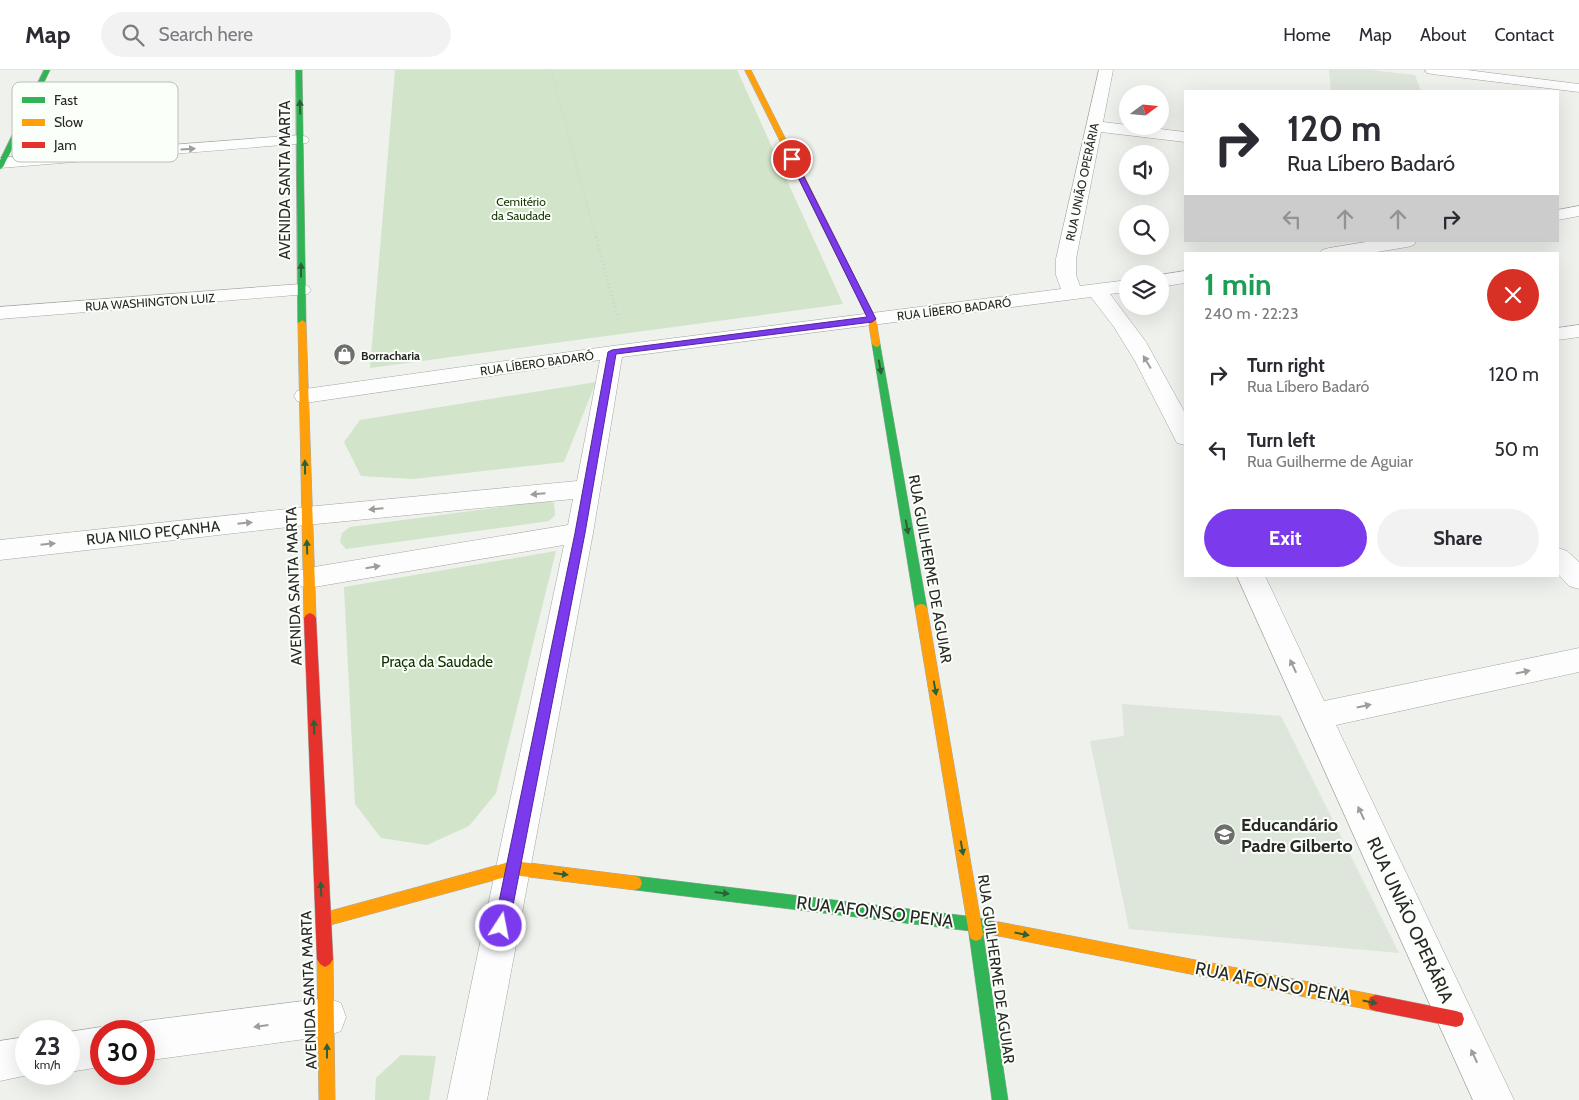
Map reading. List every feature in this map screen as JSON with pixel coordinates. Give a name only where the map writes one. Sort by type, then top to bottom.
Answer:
[{"type":"street","points":[[41,82],[47,70]]},
{"type":"street","name":"AVENIDA SANTA MARTA","points":[[298,70],[301,140],[301,290],[306,516],[327,1017],[327,1100]]},
{"type":"street","name":"RUA GUILHERME DE AGUIAR","points":[[748,70],[872,319],[975,924],[1000,1100]]},
{"type":"street","name":"RUA UNIÃO OPERÁRIA","points":[[1073,294],[1066,275],[1066,259],[1106,70]]},
{"type":"street","points":[[1432,70],[1579,88]]},
{"type":"street","points":[[1093,126],[1184,137]]},
{"type":"street","points":[[178,150],[301,140]]},
{"type":"street","points":[[1,164],[12,142]]},
{"type":"street","points":[[1,164],[26,162]]},
{"type":"street","points":[[1559,215],[1579,211]]},
{"type":"street","points":[[1341,252],[1401,242]]},
{"type":"street","points":[[1169,280],[1184,277]]},
{"type":"street","name":"RUA LÍBERO BADARÓ","points":[[304,396],[612,352],[1119,287]]},
{"type":"street","name":"RUA WASHINGTON LUIZ","points":[[0,313],[301,290]]},
{"type":"street","points":[[1097,291],[1126,328],[1161,386],[1184,435]]},
{"type":"street","points":[[1559,334],[1579,331]]},
{"type":"street","points":[[467,1100],[580,533],[586,489],[612,352]]},
{"type":"street","points":[[1161,386],[1184,383]]},
{"type":"street","name":"RUA NILO PEÇANHA","points":[[0,550],[306,516],[586,489]]},
{"type":"street","points":[[308,578],[580,533]]},
{"type":"street","points":[[1559,559],[1579,579]]},
{"type":"street","name":"RUA UNIÃO OPERÁRIA","points":[[1251,577],[1494,1100]]},
{"type":"street","points":[[1316,716],[1579,660]]},
{"type":"street","name":"RUA AFONSO PENA","points":[[323,920],[513,868],[975,924],[1456,1019]]},
{"type":"street","points":[[155,1040],[327,1017]]},
{"type":"street","points":[[0,1061],[15,1059]]},
{"type":"path","points":[[551,70],[622,334],[612,352]]},
{"type":"shaded area","points":[[1329,70],[1370,70],[1415,75],[1421,90],[1331,90]]},
{"type":"shaded area","name":"Educandário Padre Gilberto","points":[[1122,704],[1281,716],[1399,953],[1129,929],[1090,741],[1124,736]]},
{"type":"green space","name":"Cemitério da Saudade","points":[[395,70],[737,70],[843,304],[370,368]]},
{"type":"green space","points":[[596,382],[564,462],[413,479],[361,476],[344,442],[360,420]]},
{"type":"green space","points":[[546,501],[554,503],[555,515],[549,521],[346,549],[340,542],[342,533],[350,527]]},
{"type":"green space","name":"Praça da Saudade","points":[[556,551],[496,793],[469,826],[427,845],[381,838],[355,804],[344,587]]},
{"type":"green space","points":[[401,1055],[436,1056],[429,1100],[375,1100],[376,1078]]},
{"type":"traffic: fast","points":[[41,82],[47,70]]},
{"type":"traffic: fast","points":[[299,70],[302,323]]},
{"type":"traffic: fast","points":[[0,167],[12,142]]},
{"type":"traffic: fast","points":[[876,344],[921,608]]},
{"type":"traffic: fast","points":[[635,883],[975,924],[999,929]]},
{"type":"traffic: fast","points":[[976,934],[1000,1100]]},
{"type":"traffic: slow","points":[[748,70],[872,319],[876,344]]},
{"type":"traffic: slow","points":[[302,323],[310,618]]},
{"type":"traffic: slow","points":[[921,608],[976,934]]},
{"type":"traffic: slow","points":[[323,920],[513,868],[635,883]]},
{"type":"traffic: slow","points":[[999,929],[1376,1003]]},
{"type":"traffic: slow","points":[[325,959],[327,1100]]},
{"type":"traffic: jam","points":[[310,618],[325,959]]},
{"type":"traffic: jam","points":[[1376,1003],[1456,1019]]},
{"type":"place","name":"Borracharia","points":[[345,355]]},
{"type":"place","name":"Educandário Padre Gilberto","points":[[1225,835]]},
{"type":"route","points":[[501,926],[580,533],[586,489],[612,352],[872,319],[792,159]]}]
